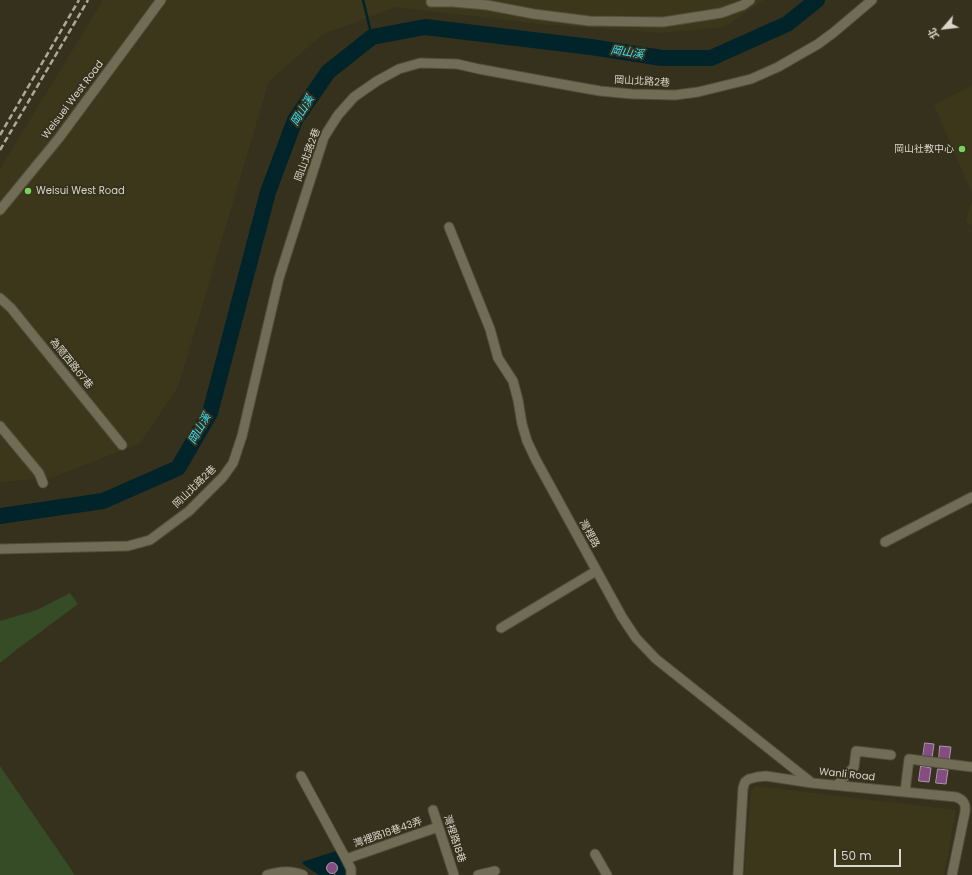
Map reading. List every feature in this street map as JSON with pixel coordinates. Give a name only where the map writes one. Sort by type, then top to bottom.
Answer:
[{"type":"street","name":"Weisuei West Road","points":[[0,210],[59,138],[161,0]]},
{"type":"street","points":[[431,2],[487,5],[534,14],[589,21],[663,22],[721,13],[743,5],[750,0]]},
{"type":"street","name":"岡山北路2巷","points":[[0,549],[128,546],[150,540],[189,511],[223,477],[233,463],[242,436],[279,278],[324,137],[338,115],[354,97],[377,81],[399,70],[420,63],[457,64],[600,91],[632,94],[675,95],[698,92],[751,79],[778,67],[818,44],[872,0]]},
{"type":"street","name":"灣裡路","points":[[449,227],[490,329],[498,358],[513,381],[527,441],[622,617],[636,638],[656,659],[812,782]]},
{"type":"street","name":"為隨西路67巷","points":[[0,298],[11,308],[122,444]]},
{"type":"street","points":[[0,426],[39,473],[43,483]]},
{"type":"street","points":[[885,542],[972,497]]},
{"type":"street","points":[[501,628],[596,570]]},
{"type":"street","points":[[837,785],[854,768],[856,751],[891,755]]},
{"type":"street","points":[[905,792],[909,759],[972,767]]},
{"type":"street","points":[[301,776],[346,859],[352,875]]},
{"type":"street","name":"Wanli Road","points":[[738,875],[743,788],[745,782],[749,779],[766,776],[961,798],[966,806],[952,875]]},
{"type":"street","name":"灣裡路18巷","points":[[433,810],[454,875]]},
{"type":"street","name":"灣裡路18巷43弄","points":[[346,859],[438,827]]},
{"type":"street","points":[[595,854],[607,875]]},
{"type":"street","points":[[478,875],[495,871]]},
{"type":"street","points":[[267,875],[276,872],[289,872],[303,875]]},
{"type":"shaded area","points":[[103,0],[764,0],[724,27],[660,33],[539,24],[396,7],[323,34],[269,81],[178,387],[140,443],[52,478],[0,482],[0,169]]},
{"type":"shaded area","name":"岡山社教中心","points":[[972,85],[972,193],[934,105]]},
{"type":"shaded area","points":[[972,200],[972,227],[966,220]]},
{"type":"shaded area","points":[[755,786],[956,810],[944,875],[744,875],[751,791]]},
{"type":"green space","points":[[70,593],[78,604],[0,663],[0,621],[37,610]]},
{"type":"green space","points":[[0,766],[75,875],[0,875]]},
{"type":"water","points":[[336,851],[341,853],[349,875],[319,875],[302,862]]},
{"type":"building","points":[[925,743],[934,744],[932,758],[923,757]]},
{"type":"building","points":[[940,746],[951,747],[949,761],[939,760]]},
{"type":"building","points":[[921,766],[931,768],[929,782],[919,781]]},
{"type":"building","points":[[938,769],[948,770],[946,784],[936,783]]},
{"type":"building","points":[[330,863],[334,863],[336,864],[336,872],[330,873],[327,870],[327,866]]},
{"type":"waterway","points":[[363,0],[372,37]]},
{"type":"waterway","name":"岡山溪","points":[[0,516],[103,501],[178,468],[210,413],[268,192],[295,120],[328,72],[372,37],[425,27],[591,47],[662,58],[711,58],[787,24],[817,0]]},
{"type":"railway","points":[[0,135],[79,0]]},
{"type":"railway","points":[[0,150],[88,0]]},
{"type":"place","name":"岡山社教中心","points":[[962,149]]},
{"type":"place","name":"Weisui West Road","points":[[28,191]]}]
